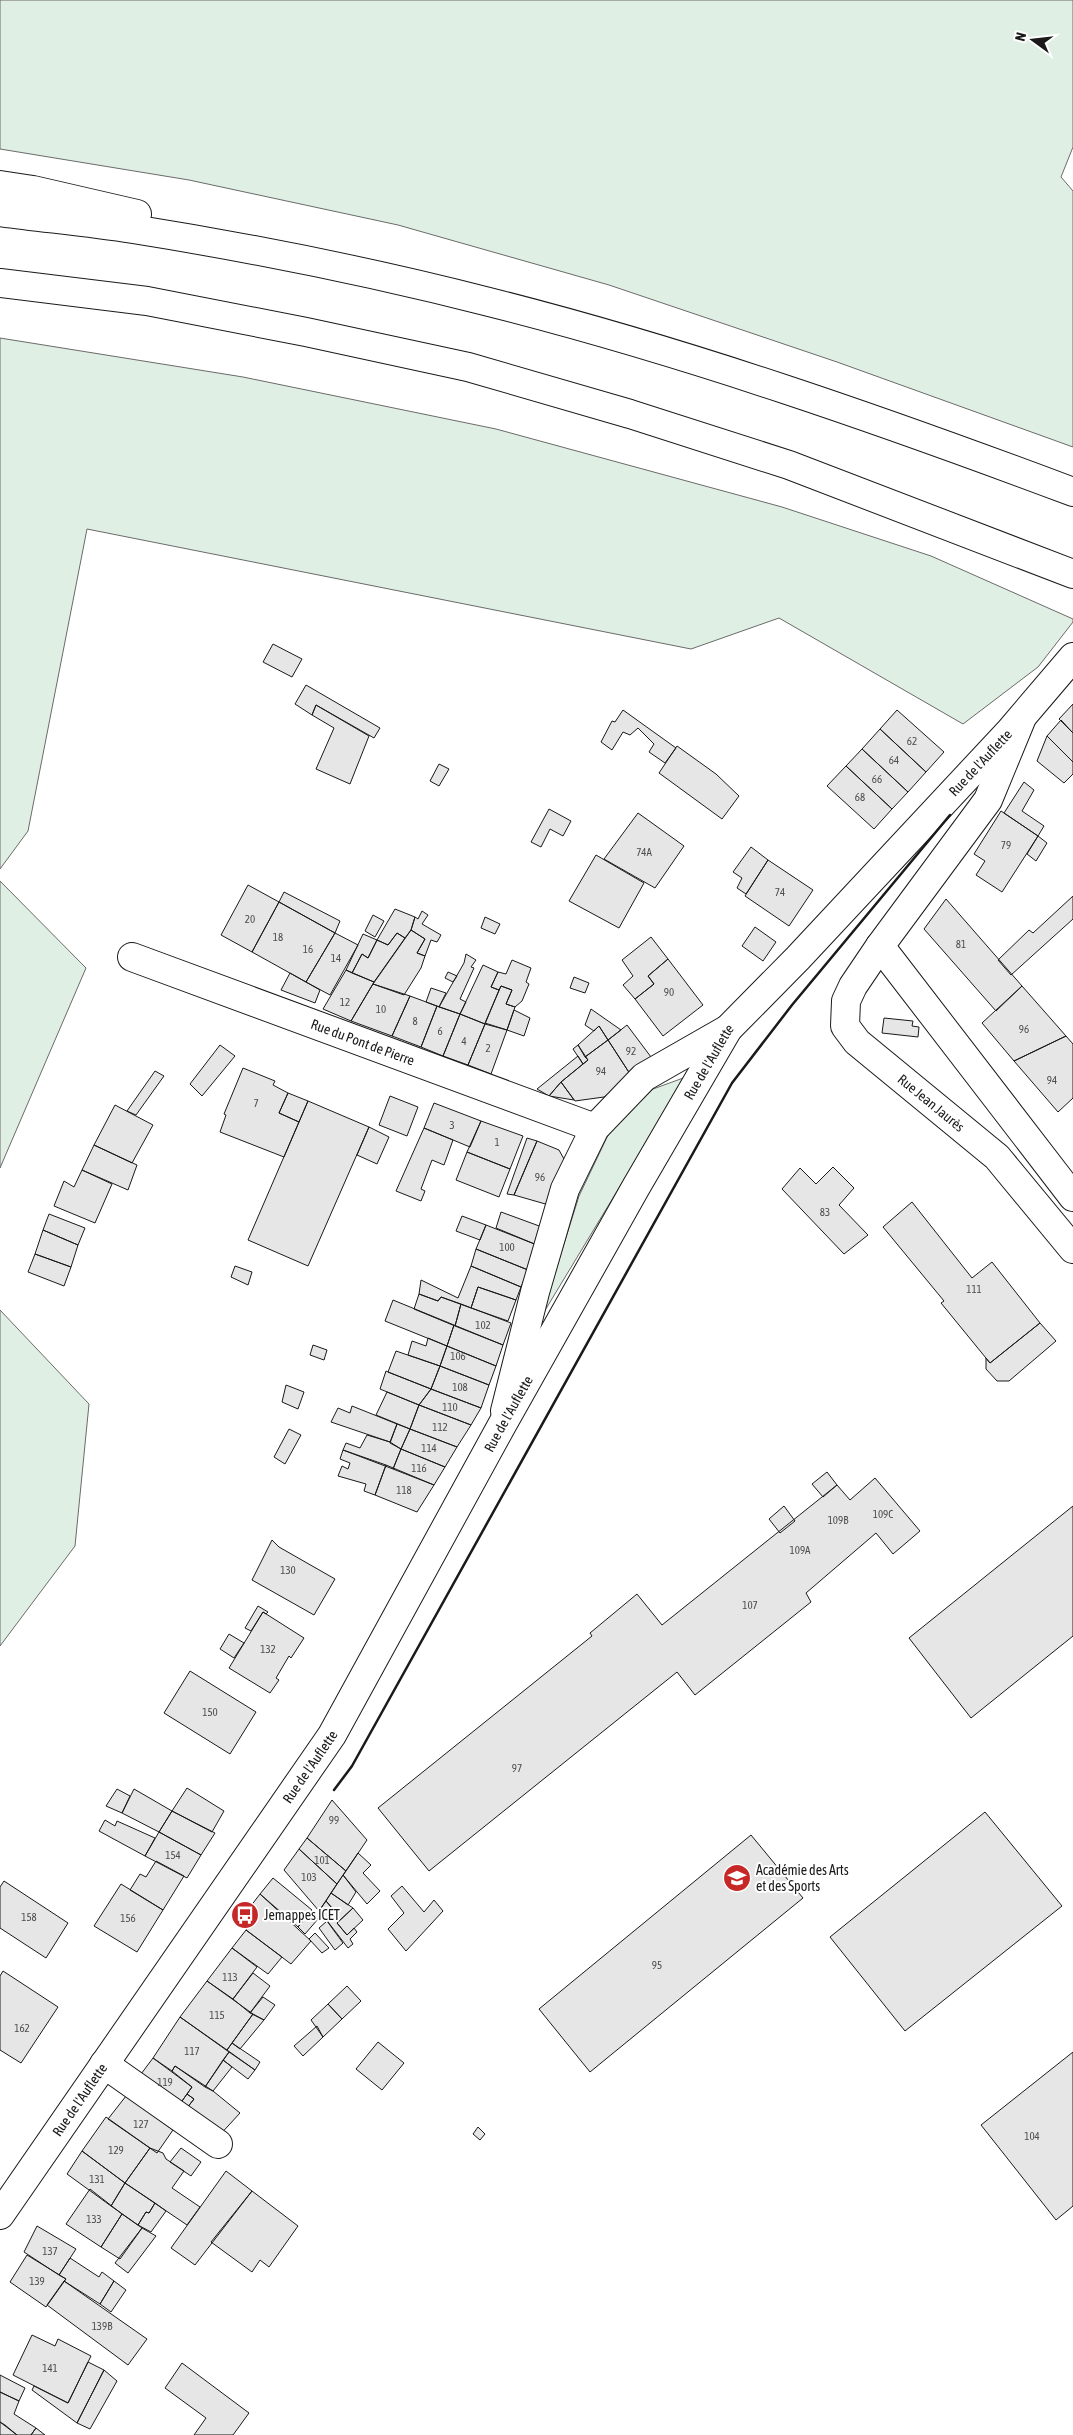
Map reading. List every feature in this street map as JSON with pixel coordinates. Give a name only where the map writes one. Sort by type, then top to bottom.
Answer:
[{"type":"main road","points":[[0,185],[33,190],[165,220],[320,263],[489,302],[654,348],[937,442],[1073,492]]},
{"type":"main road","points":[[0,212],[132,229],[320,263]]},
{"type":"main road","points":[[0,283],[147,301],[468,367],[630,414],[789,465],[1073,574]]},
{"type":"main road","name":"Rue de l'Auflette","points":[[0,2215],[332,1735],[502,1425],[636,1187],[728,1029],[798,958],[1072,660]]},
{"type":"main road","name":"Rue Jean Jaurès","points":[[1024,713],[988,800],[880,946],[853,986],[846,1001],[845,1026],[857,1042],[997,1157],[1073,1249]]},
{"type":"main road","points":[[880,946],[1073,1197]]},
{"type":"main road","name":"Rue du Pont de Pierre","points":[[132,957],[595,1128]]},
{"type":"main road","points":[[502,1425],[534,1292],[566,1189],[595,1128],[644,1078],[728,1029]]},
{"type":"main road","points":[[104,2064],[218,2144]]},
{"type":"green space","points":[[0,0],[1073,0],[1073,147],[1061,177],[1073,191],[1073,447],[837,362],[609,285],[398,225],[189,180],[0,149]]},
{"type":"green space","points":[[0,338],[243,377],[496,429],[782,507],[931,556],[1073,619],[1073,622],[1038,667],[963,724],[779,618],[691,649],[87,529],[28,831],[0,869]]},
{"type":"green space","points":[[0,881],[86,968],[0,1168]]},
{"type":"green space","points":[[686,1077],[541,1317],[579,1196],[610,1131],[653,1089]]},
{"type":"green space","points":[[0,1310],[89,1404],[75,1546],[0,1646]]},
{"type":"building","points":[[273,644],[302,659],[292,677],[263,662]]},
{"type":"building","points":[[306,685],[380,728],[374,738],[316,705],[312,715],[295,704]]},
{"type":"building","points":[[1073,704],[1073,733],[1059,719]]},
{"type":"building","points":[[316,705],[369,736],[350,784],[316,769],[334,728],[312,715]]},
{"type":"building","points":[[623,710],[676,748],[665,763],[649,752],[654,744],[638,728],[630,735],[623,732],[612,750],[601,742],[612,721],[615,722]]},
{"type":"building","points":[[897,710],[944,752],[926,772],[880,729]]},
{"type":"building","points":[[1061,720],[1073,733],[1073,762],[1047,736]]},
{"type":"building","points":[[880,729],[926,772],[908,792],[862,749]]},
{"type":"building","points":[[1047,736],[1073,762],[1073,774],[1064,783],[1037,761]]},
{"type":"building","points":[[677,746],[716,774],[739,796],[722,819],[659,773]]},
{"type":"building","points":[[862,749],[908,792],[892,809],[846,766]]},
{"type":"building","points":[[439,764],[449,769],[439,786],[430,781]]},
{"type":"building","points":[[846,766],[892,809],[874,829],[827,786]]},
{"type":"building","points":[[1024,782],[1034,790],[1022,811],[1044,826],[1038,836],[1004,813]]},
{"type":"building","points":[[549,809],[571,821],[563,836],[550,829],[541,847],[531,842]]},
{"type":"building","points":[[1001,811],[1038,836],[1002,892],[976,875],[985,861],[974,854]]},
{"type":"building","points":[[638,813],[684,846],[655,888],[604,859]]},
{"type":"building","points":[[1038,836],[1047,843],[1036,861],[1027,854]]},
{"type":"building","points":[[751,847],[768,860],[746,894],[737,888],[742,878],[733,872]]},
{"type":"building","points":[[596,855],[644,883],[619,928],[569,901]]},
{"type":"building","points":[[768,860],[813,890],[789,926],[745,896]]},
{"type":"building","points":[[248,885],[279,902],[252,952],[221,935]]},
{"type":"building","points":[[284,892],[340,921],[335,933],[279,902]]},
{"type":"building","points":[[1073,896],[1073,919],[1011,975],[998,960],[1029,930],[1033,933]]},
{"type":"building","points":[[946,899],[1022,986],[996,1011],[924,929]]},
{"type":"building","points":[[279,902],[335,933],[306,982],[252,952]]},
{"type":"building","points":[[395,909],[415,917],[411,930],[405,938],[397,933],[388,945],[377,940]]},
{"type":"building","points":[[422,911],[428,915],[422,924],[441,935],[437,942],[431,940],[425,956],[417,953],[425,939],[411,930],[415,917],[418,919]]},
{"type":"building","points":[[373,915],[384,921],[375,937],[365,931]]},
{"type":"building","points":[[485,917],[500,924],[495,934],[481,928]]},
{"type":"building","points":[[755,927],[776,942],[763,961],[742,946]]},
{"type":"building","points":[[411,930],[425,939],[417,953],[425,956],[421,968],[404,995],[373,984]]},
{"type":"building","points":[[335,933],[358,945],[330,995],[306,982]]},
{"type":"building","points":[[397,933],[405,938],[374,982],[352,973],[362,954],[368,958],[377,940],[388,945]]},
{"type":"building","points":[[363,934],[377,940],[368,958],[362,954],[352,973],[346,970]]},
{"type":"building","points":[[651,937],[668,959],[648,976],[654,984],[635,999],[623,985],[633,976],[622,960]]},
{"type":"building","points":[[466,954],[476,960],[471,967],[474,968],[460,999],[466,1002],[460,1014],[439,1007],[464,963]]},
{"type":"building","points":[[668,959],[703,1005],[663,1036],[635,999],[654,984],[648,976]]},
{"type":"building","points":[[512,960],[531,968],[526,982],[529,984],[522,1001],[515,1007],[506,1004],[512,990],[501,986],[499,990],[491,987],[498,972],[506,974]]},
{"type":"building","points":[[483,965],[498,972],[491,987],[499,990],[485,1024],[460,1014]]},
{"type":"building","points":[[346,970],[374,982],[351,1021],[323,1009]]},
{"type":"building","points":[[448,972],[457,976],[453,982],[445,978]]},
{"type":"building","points":[[290,973],[320,990],[315,1003],[281,990]]},
{"type":"building","points":[[574,977],[589,983],[585,993],[570,988]]},
{"type":"building","points":[[373,984],[410,996],[392,1036],[351,1021]]},
{"type":"building","points":[[501,986],[512,990],[506,1004],[515,1007],[507,1030],[485,1023]]},
{"type":"building","points":[[1022,986],[1066,1036],[1014,1061],[982,1023]]},
{"type":"building","points":[[431,988],[446,993],[439,1007],[426,1002]]},
{"type":"building","points":[[410,996],[437,1006],[421,1047],[392,1036]]},
{"type":"building","points":[[437,1006],[460,1014],[443,1056],[421,1047]]},
{"type":"building","points":[[591,1009],[621,1030],[608,1040],[599,1026],[594,1031],[585,1025]]},
{"type":"building","points":[[514,1010],[530,1018],[524,1036],[507,1030]]},
{"type":"building","points":[[460,1014],[485,1024],[468,1065],[443,1056]]},
{"type":"building","points":[[884,1018],[913,1021],[912,1026],[919,1027],[918,1037],[882,1033]]},
{"type":"building","points":[[485,1024],[507,1030],[491,1074],[468,1065]]},
{"type":"building","points":[[627,1025],[654,1061],[632,1077],[608,1040]]},
{"type":"building","points":[[599,1026],[608,1040],[585,1057],[578,1045]]},
{"type":"building","points":[[1066,1036],[1073,1044],[1073,1098],[1058,1112],[1014,1061]]},
{"type":"building","points":[[608,1040],[632,1077],[604,1097],[575,1101],[561,1082],[588,1060],[585,1057]]},
{"type":"building","points":[[220,1045],[235,1056],[202,1096],[190,1084]]},
{"type":"building","points":[[578,1045],[588,1060],[583,1064],[573,1049]]},
{"type":"building","points":[[578,1056],[583,1064],[561,1082],[549,1096],[537,1089]]},
{"type":"building","points":[[243,1068],[275,1081],[273,1085],[288,1093],[279,1113],[299,1122],[284,1157],[220,1132],[226,1115],[224,1114]]},
{"type":"building","points":[[155,1071],[164,1076],[136,1115],[127,1111]]},
{"type":"building","points":[[561,1082],[574,1100],[549,1096]]},
{"type":"building","points":[[288,1093],[308,1101],[299,1122],[279,1113]]},
{"type":"building","points":[[390,1096],[418,1107],[407,1136],[379,1125]]},
{"type":"building","points":[[308,1101],[369,1127],[308,1266],[248,1240]]},
{"type":"building","points":[[434,1103],[481,1121],[470,1147],[424,1128]]},
{"type":"building","points":[[115,1105],[153,1125],[132,1163],[94,1145]]},
{"type":"building","points":[[481,1121],[523,1136],[510,1169],[467,1152]]},
{"type":"building","points":[[369,1127],[389,1137],[377,1164],[357,1155]]},
{"type":"building","points":[[424,1128],[453,1140],[444,1165],[432,1160],[421,1189],[425,1191],[421,1201],[396,1191]]},
{"type":"building","points":[[527,1138],[537,1141],[514,1195],[507,1194]]},
{"type":"building","points":[[537,1141],[559,1150],[564,1159],[549,1205],[514,1195]]},
{"type":"building","points":[[94,1145],[137,1165],[128,1190],[82,1170]]},
{"type":"building","points":[[467,1152],[510,1169],[499,1197],[456,1180]]},
{"type":"building","points":[[833,1167],[854,1188],[839,1205],[868,1235],[844,1254],[782,1189],[800,1168],[816,1184]]},
{"type":"building","points":[[82,1170],[112,1184],[95,1223],[54,1206],[64,1181],[74,1187]]},
{"type":"building","points":[[912,1202],[972,1278],[992,1262],[1040,1323],[990,1363],[941,1303],[944,1301],[883,1227]]},
{"type":"building","points":[[501,1212],[542,1227],[537,1245],[496,1228]]},
{"type":"building","points":[[49,1214],[85,1228],[78,1245],[43,1230]]},
{"type":"building","points":[[462,1216],[486,1225],[480,1240],[456,1231]]},
{"type":"building","points":[[486,1225],[537,1245],[528,1270],[476,1249]]},
{"type":"building","points":[[43,1230],[78,1245],[71,1267],[35,1254]]},
{"type":"building","points":[[476,1249],[528,1270],[521,1287],[471,1266]]},
{"type":"building","points":[[35,1254],[71,1267],[64,1286],[28,1272]]},
{"type":"building","points":[[235,1266],[252,1272],[248,1285],[231,1277]]},
{"type":"building","points":[[471,1266],[521,1287],[516,1300],[478,1287],[471,1308],[441,1297],[438,1301],[419,1294],[421,1280],[458,1298]]},
{"type":"building","points":[[478,1287],[516,1300],[508,1321],[471,1308]]},
{"type":"building","points":[[419,1294],[438,1301],[441,1297],[461,1304],[455,1326],[414,1309]]},
{"type":"building","points":[[393,1300],[454,1325],[447,1346],[385,1321]]},
{"type":"building","points":[[461,1304],[511,1323],[503,1345],[455,1326]]},
{"type":"building","points":[[1040,1323],[1056,1341],[1009,1381],[997,1381],[986,1369],[986,1358],[990,1363]]},
{"type":"building","points":[[454,1325],[503,1345],[496,1366],[447,1346]]},
{"type":"building","points":[[428,1338],[447,1346],[440,1366],[408,1355],[412,1341],[426,1346]]},
{"type":"building","points":[[313,1345],[327,1350],[324,1360],[310,1355]]},
{"type":"building","points":[[447,1346],[496,1366],[489,1385],[440,1366]]},
{"type":"building","points":[[396,1351],[440,1366],[431,1389],[388,1372]]},
{"type":"building","points":[[440,1366],[489,1385],[481,1408],[431,1389]]},
{"type":"building","points":[[386,1371],[431,1389],[419,1405],[380,1389]]},
{"type":"building","points":[[286,1385],[304,1392],[298,1409],[282,1402]]},
{"type":"building","points":[[431,1389],[481,1408],[471,1425],[419,1405]]},
{"type":"building","points":[[387,1392],[419,1405],[410,1429],[376,1415]]},
{"type":"building","points":[[419,1405],[471,1425],[457,1447],[410,1429]]},
{"type":"building","points":[[352,1406],[397,1424],[390,1442],[331,1422],[338,1408],[350,1413]]},
{"type":"building","points":[[397,1424],[410,1429],[401,1449],[390,1443]]},
{"type":"building","points":[[289,1429],[301,1435],[285,1464],[274,1457]]},
{"type":"building","points":[[410,1429],[457,1447],[445,1467],[401,1449]]},
{"type":"building","points":[[367,1435],[390,1442],[401,1449],[393,1469],[343,1450],[346,1443],[360,1448]]},
{"type":"building","points":[[401,1449],[445,1467],[434,1485],[393,1469]]},
{"type":"building","points":[[343,1450],[386,1465],[375,1495],[364,1491],[366,1484],[338,1476],[342,1466],[348,1469],[350,1463],[340,1459]]},
{"type":"building","points":[[386,1465],[434,1485],[417,1512],[375,1495]]},
{"type":"building","points":[[827,1472],[837,1485],[823,1497],[812,1484]]},
{"type":"building","points":[[875,1478],[920,1531],[893,1554],[876,1533],[806,1593],[811,1602],[695,1695],[677,1672],[429,1871],[378,1808],[592,1636],[590,1633],[637,1594],[662,1625],[837,1485],[850,1500]]},
{"type":"building","points":[[784,1506],[795,1521],[780,1533],[769,1519]]},
{"type":"building","points":[[1073,1506],[1073,1636],[971,1718],[909,1638]]},
{"type":"building","points":[[272,1540],[279,1547],[335,1579],[314,1615],[252,1580]]},
{"type":"building","points":[[258,1606],[268,1612],[266,1614],[263,1612],[251,1631],[245,1628]]},
{"type":"building","points":[[263,1612],[304,1638],[291,1658],[289,1656],[276,1678],[279,1680],[270,1693],[229,1668]]},
{"type":"building","points":[[229,1634],[244,1643],[234,1658],[220,1649]]},
{"type":"building","points":[[190,1671],[256,1712],[230,1754],[164,1713]]},
{"type":"building","points":[[187,1788],[224,1811],[212,1832],[172,1811]]},
{"type":"building","points":[[117,1789],[130,1796],[122,1813],[106,1806]]},
{"type":"building","points":[[134,1789],[172,1811],[159,1832],[122,1813]]},
{"type":"building","points":[[332,1800],[367,1840],[346,1871],[307,1838]]},
{"type":"building","points":[[172,1811],[215,1833],[201,1855],[159,1832]]},
{"type":"building","points":[[985,1812],[1062,1906],[905,2031],[830,1937]]},
{"type":"building","points":[[105,1820],[115,1826],[117,1821],[155,1838],[145,1856],[99,1831]]},
{"type":"building","points":[[159,1832],[201,1855],[187,1878],[145,1856]]},
{"type":"building","points":[[751,1835],[803,1898],[590,2072],[539,2009]]},
{"type":"building","points":[[307,1838],[346,1871],[337,1884],[299,1849]]},
{"type":"building","points":[[299,1849],[337,1884],[319,1911],[284,1870]]},
{"type":"building","points":[[358,1853],[371,1865],[363,1873],[380,1891],[367,1904],[343,1875]]},
{"type":"building","points":[[156,1861],[184,1876],[163,1910],[130,1890],[140,1874],[146,1877]]},
{"type":"building","points":[[343,1875],[356,1892],[348,1905],[331,1893]]},
{"type":"building","points":[[273,1878],[312,1910],[298,1927],[260,1894]]},
{"type":"building","points":[[4,1881],[68,1923],[46,1958],[0,1928],[0,1887]]},
{"type":"building","points":[[121,1884],[163,1910],[137,1952],[94,1926]]},
{"type":"building","points":[[402,1886],[424,1912],[434,1900],[443,1911],[406,1951],[388,1929],[404,1913],[391,1896]]},
{"type":"building","points":[[331,1893],[353,1908],[337,1923],[347,1935],[354,1928],[357,1932],[350,1939],[353,1944],[348,1948],[328,1922],[338,1915],[326,1901]]},
{"type":"building","points":[[260,1894],[311,1941],[291,1964],[246,1930],[255,1917],[247,1911]]},
{"type":"building","points":[[326,1901],[338,1915],[328,1922],[319,1911]]},
{"type":"building","points":[[353,1908],[363,1920],[347,1935],[337,1923]]},
{"type":"building","points":[[310,1912],[318,1919],[305,1934],[298,1927]]},
{"type":"building","points":[[327,1921],[343,1943],[335,1950],[319,1928]]},
{"type":"building","points":[[246,1930],[282,1957],[268,1974],[232,1948]]},
{"type":"building","points":[[315,1933],[329,1948],[322,1953],[309,1939]]},
{"type":"building","points":[[232,1948],[257,1967],[233,1999],[207,1981]]},
{"type":"building","points":[[3,1971],[58,2007],[21,2063],[0,2050],[0,1976]]},
{"type":"building","points":[[253,1973],[270,1986],[250,2013],[233,1999]]},
{"type":"building","points":[[207,1981],[253,2014],[227,2050],[180,2017]]},
{"type":"building","points":[[347,1986],[361,2001],[342,2019],[328,2004]]},
{"type":"building","points":[[263,1997],[275,2005],[264,2020],[250,2013]]},
{"type":"building","points":[[328,2004],[342,2019],[323,2037],[311,2020]]},
{"type":"building","points":[[253,2014],[264,2020],[240,2049],[232,2043]]},
{"type":"building","points":[[180,2017],[229,2052],[205,2087],[175,2066],[172,2071],[153,2058]]},
{"type":"building","points":[[317,2026],[323,2037],[303,2056],[294,2046]]},
{"type":"building","points":[[378,2042],[404,2063],[382,2090],[356,2069]]},
{"type":"building","points":[[232,2043],[260,2062],[255,2070],[227,2050]]},
{"type":"building","points":[[229,2052],[255,2070],[248,2079],[223,2060]]},
{"type":"building","points":[[1073,2052],[1073,2206],[1056,2220],[981,2125]]},
{"type":"building","points":[[153,2058],[192,2087],[177,2108],[138,2078]]},
{"type":"building","points":[[223,2060],[232,2067],[213,2091],[205,2087]]},
{"type":"building","points":[[175,2066],[213,2091],[240,2113],[217,2138],[183,2113],[194,2099],[187,2094],[192,2087],[172,2071]]},
{"type":"building","points":[[187,2094],[194,2099],[183,2113],[177,2108]]},
{"type":"building","points":[[126,2096],[173,2130],[157,2153],[108,2119]]},
{"type":"building","points":[[106,2117],[150,2148],[125,2183],[82,2151]]},
{"type":"building","points":[[478,2127],[485,2134],[480,2140],[473,2134]]},
{"type":"building","points":[[150,2148],[163,2153],[166,2159],[184,2171],[172,2188],[200,2207],[187,2225],[125,2183]]},
{"type":"building","points":[[181,2148],[201,2162],[191,2176],[170,2162]]},
{"type":"building","points":[[82,2151],[125,2183],[111,2206],[67,2174]]},
{"type":"building","points":[[226,2171],[252,2191],[195,2265],[171,2248]]},
{"type":"building","points":[[125,2183],[155,2203],[149,2213],[146,2212],[138,2225],[111,2206]]},
{"type":"building","points":[[90,2189],[122,2214],[101,2247],[66,2224]]},
{"type":"building","points":[[252,2191],[298,2226],[269,2267],[260,2260],[252,2272],[211,2242]]},
{"type":"building","points":[[155,2203],[166,2211],[151,2232],[138,2225],[146,2212],[149,2213]]},
{"type":"building","points":[[122,2214],[142,2228],[120,2259],[101,2247]]},
{"type":"building","points":[[37,2226],[76,2249],[59,2275],[24,2252]]},
{"type":"building","points":[[142,2228],[156,2236],[128,2273],[115,2263]]},
{"type":"building","points":[[27,2255],[66,2279],[46,2307],[10,2282]]},
{"type":"building","points":[[70,2258],[99,2277],[102,2272],[114,2281],[100,2304],[64,2281],[66,2279],[59,2275]]},
{"type":"building","points":[[64,2281],[147,2339],[128,2365],[47,2305]]},
{"type":"building","points":[[114,2281],[126,2290],[111,2312],[100,2304]]},
{"type":"building","points":[[32,2335],[55,2346],[58,2339],[91,2356],[68,2403],[13,2375]]},
{"type":"building","points":[[88,2362],[104,2370],[77,2423],[32,2390],[34,2386],[68,2403]]},
{"type":"building","points":[[182,2363],[249,2413],[233,2435],[194,2435],[206,2418],[165,2388]]},
{"type":"building","points":[[104,2370],[117,2381],[90,2429],[77,2423]]},
{"type":"building","points":[[0,2375],[25,2388],[19,2401],[0,2392]]},
{"type":"building","points":[[0,2392],[19,2401],[14,2414],[36,2428],[31,2435],[17,2435],[0,2422]]},
{"type":"building","points":[[0,2422],[5,2425],[17,2435],[0,2435]]},
{"type":"building","points":[[36,2428],[45,2435],[31,2435]]},
{"type":"wall","points":[[334,1790],[352,1766],[732,1083],[792,1005],[950,815]]},
{"type":"place","name":"Académie des Arts et des Sports","points":[[737,1878]]},
{"type":"place","name":"Jemappes ICET","points":[[245,1915]]}]
